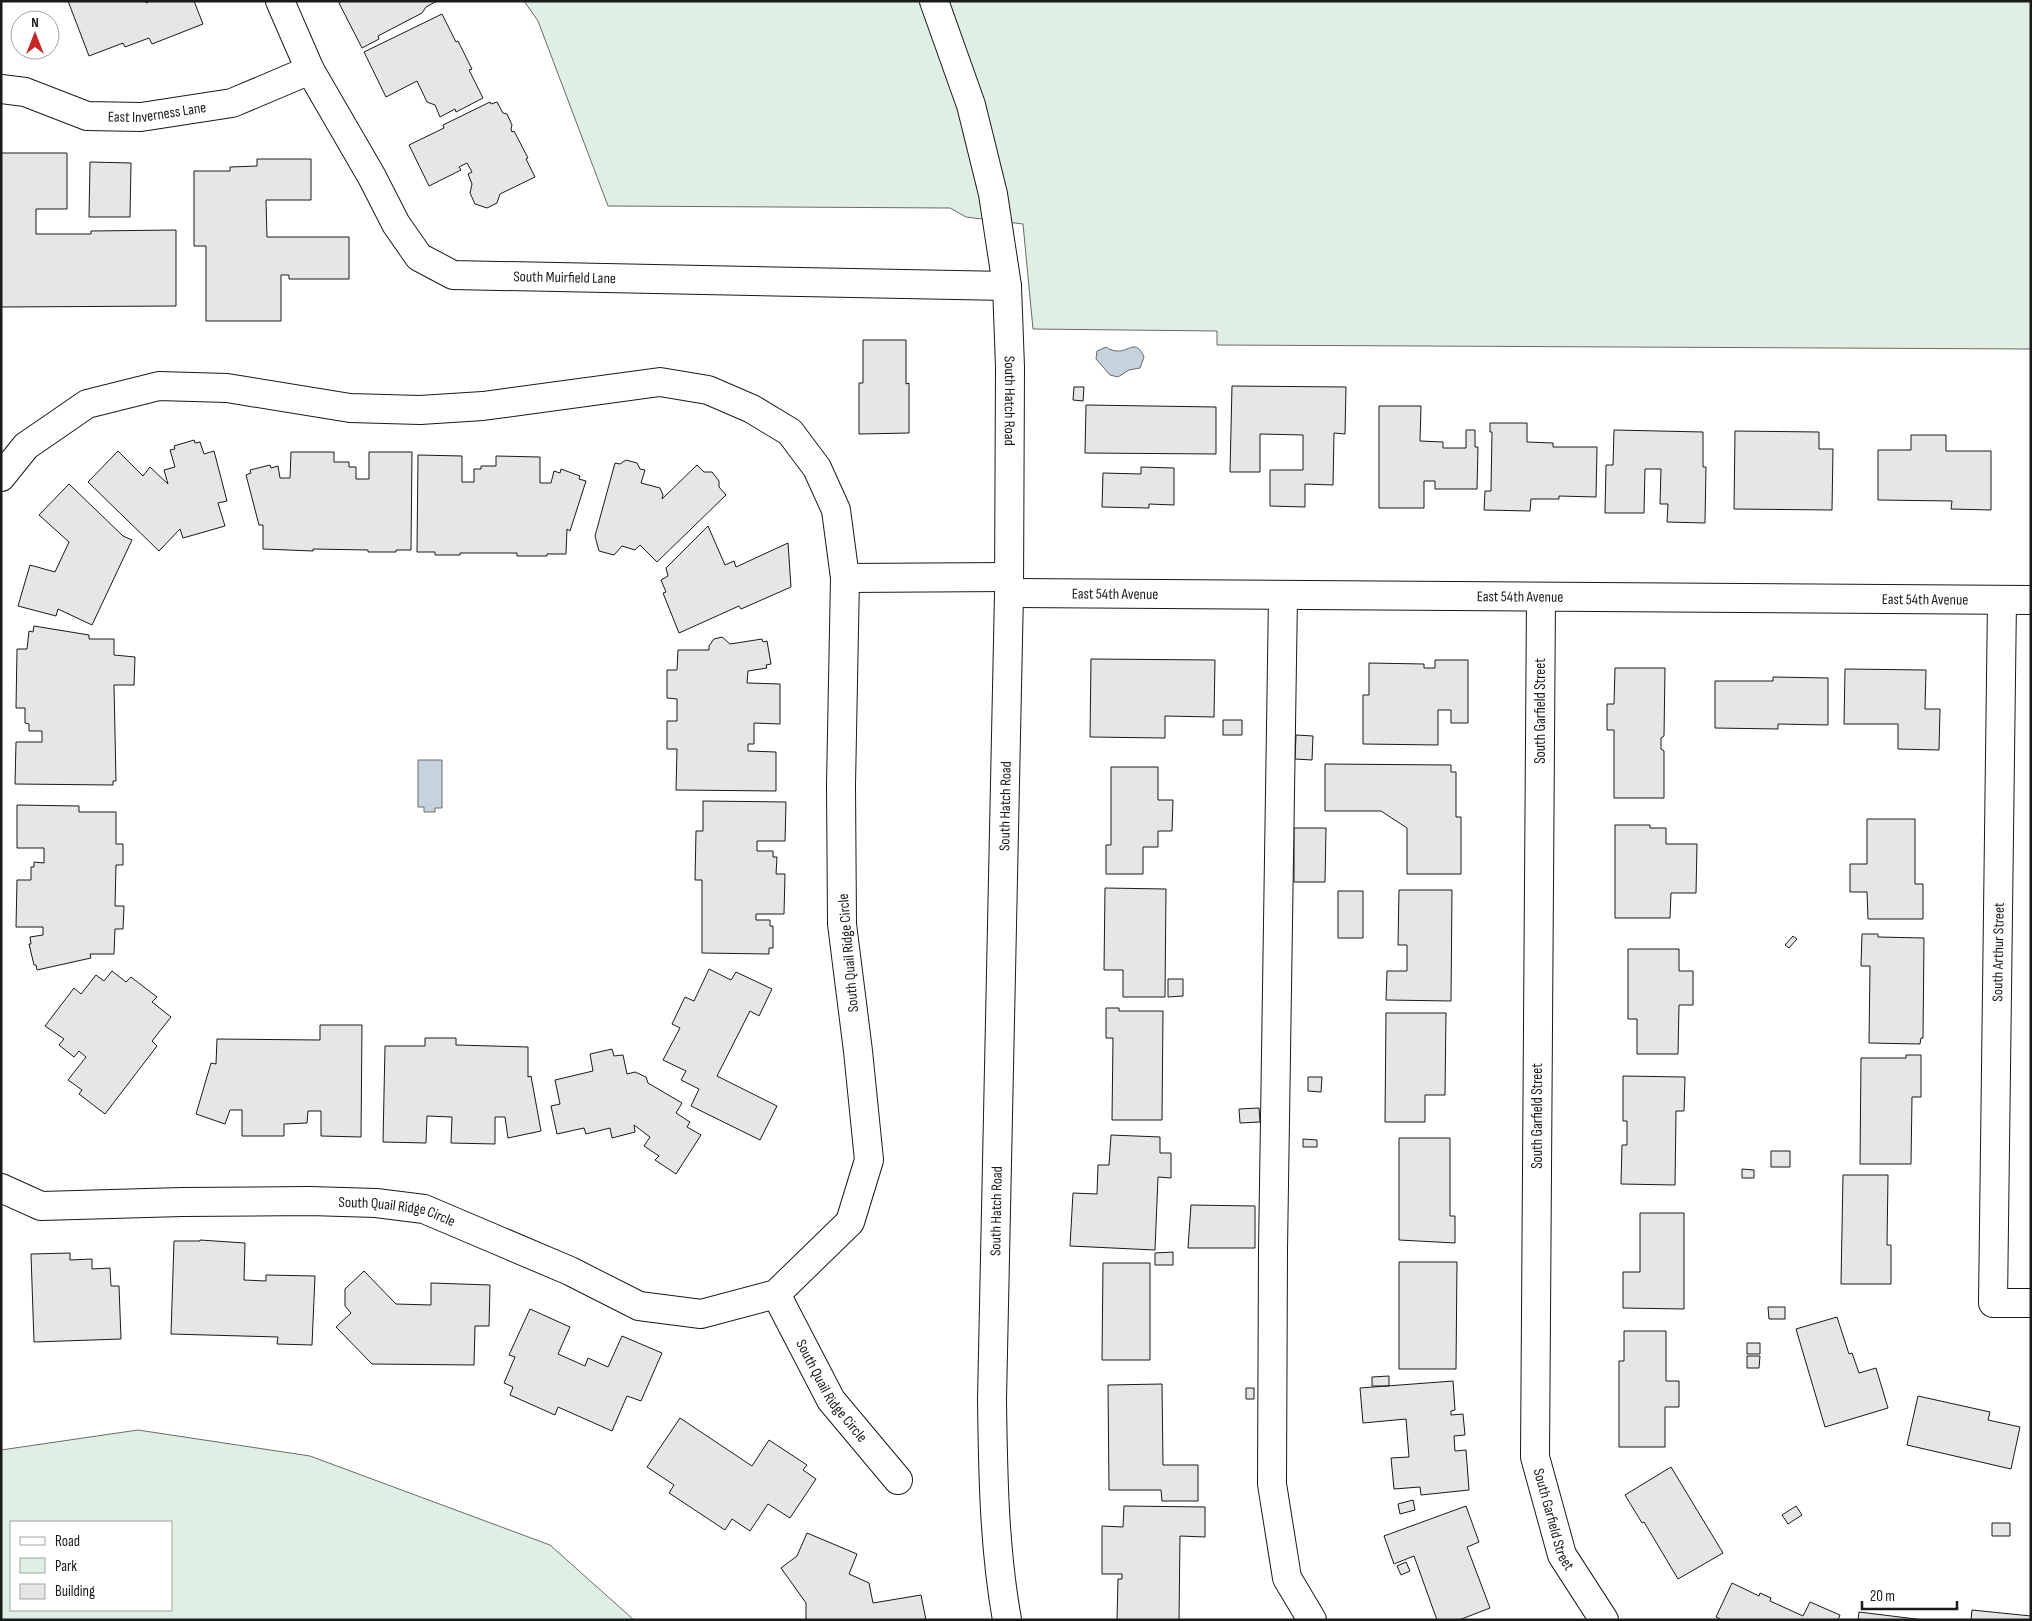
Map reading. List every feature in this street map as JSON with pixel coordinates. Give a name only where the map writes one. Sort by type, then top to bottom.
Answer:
[{"type":"street","name":"South Muirfield Lane","points":[[280,1],[310,70],[372,177],[396,224],[419,257],[453,275],[1007,286]]},
{"type":"street","name":"South Hatch Road","points":[[934,1],[971,105],[993,194],[1007,286],[1010,367],[1009,585],[992,1400],[997,1552],[1007,1620]]},
{"type":"street","name":"East Inverness Lane","points":[[1,88],[25,92],[87,116],[140,117],[232,103],[310,70]]},
{"type":"street","name":"South Quail Ridge Circle","points":[[1,477],[26,446],[87,404],[159,386],[227,388],[350,408],[420,410],[483,406],[535,397],[660,382],[708,390],[752,409],[790,432],[817,468],[836,510],[845,578],[841,785],[842,924],[869,1160],[850,1222],[776,1294],[701,1314],[639,1306],[543,1260],[424,1209],[376,1202],[310,1201],[41,1206],[1,1188]]},
{"type":"street","name":"East 54th Avenue","points":[[845,578],[1283,596],[2031,600]]},
{"type":"street","points":[[1283,596],[1273,1221],[1272,1484],[1287,1578],[1312,1620]]},
{"type":"street","name":"South Garfield Street","points":[[1541,597],[1535,1457],[1562,1555],[1604,1620]]},
{"type":"street","name":"South Arthur Street","points":[[2002,600],[1994,1303],[2031,1303]]},
{"type":"street","name":"South Quail Ridge Circle","points":[[776,1294],[831,1400],[898,1480]]},
{"type":"green space","points":[[524,1],[2031,1],[2031,349],[1217,345],[1217,331],[1033,329],[1023,224],[966,217],[950,208],[608,206],[538,21]]},
{"type":"green space","points":[[138,1430],[310,1456],[550,1545],[634,1620],[1,1620],[1,1450]]},
{"type":"shaded area","points":[[1106,347],[1117,351],[1132,347],[1138,348],[1144,357],[1140,368],[1129,370],[1118,377],[1110,375],[1096,359],[1097,351]]},
{"type":"shaded area","points":[[418,760],[442,760],[442,808],[435,808],[435,812],[424,812],[424,807],[418,807]]},
{"type":"building","points":[[68,1],[146,1],[146,3],[150,1],[194,1],[203,24],[152,44],[149,38],[125,47],[123,43],[89,56]]},
{"type":"building","points":[[342,1],[437,1],[426,7],[422,13],[378,36],[379,39],[362,48],[339,3]]},
{"type":"building","points":[[442,14],[472,69],[469,70],[483,98],[456,112],[455,109],[440,117],[435,105],[427,102],[417,81],[386,97],[364,52]]},
{"type":"building","points":[[490,102],[491,104],[497,102],[503,113],[507,114],[512,125],[512,132],[514,131],[528,158],[526,159],[535,177],[500,194],[497,203],[487,208],[475,204],[470,193],[472,184],[468,174],[472,172],[467,163],[459,167],[461,170],[429,186],[409,145],[444,128],[443,125]]},
{"type":"building","points":[[1,153],[67,153],[67,209],[36,209],[36,234],[91,234],[91,231],[176,230],[176,306],[1,307]]},
{"type":"building","points":[[257,159],[311,159],[311,200],[266,200],[267,237],[349,237],[349,279],[289,279],[289,275],[281,275],[281,321],[206,321],[206,246],[194,246],[194,171],[230,171],[230,167],[257,166]]},
{"type":"building","points":[[90,162],[131,163],[130,217],[89,217]]},
{"type":"building","points":[[863,340],[906,340],[906,384],[909,383],[909,433],[859,434],[859,383],[863,383]]},
{"type":"building","points":[[1232,386],[1346,387],[1345,434],[1334,433],[1333,485],[1305,484],[1305,507],[1270,506],[1270,470],[1303,470],[1303,435],[1260,434],[1260,472],[1230,472]]},
{"type":"building","points":[[1074,387],[1084,387],[1083,401],[1073,400]]},
{"type":"building","points":[[1086,405],[1216,407],[1216,454],[1085,453]]},
{"type":"building","points":[[1379,406],[1421,406],[1420,441],[1443,442],[1443,448],[1466,448],[1466,430],[1475,430],[1475,447],[1478,447],[1477,489],[1435,489],[1435,481],[1424,481],[1424,508],[1379,508]]},
{"type":"building","points":[[1490,423],[1527,423],[1527,442],[1553,443],[1553,447],[1597,447],[1596,497],[1559,496],[1559,499],[1531,499],[1530,511],[1484,510],[1485,491],[1491,491],[1492,432],[1490,432]]},
{"type":"building","points":[[1614,430],[1703,432],[1703,467],[1706,467],[1705,523],[1667,522],[1668,504],[1660,504],[1661,469],[1645,469],[1644,513],[1605,513],[1606,465],[1613,465]]},
{"type":"building","points":[[1735,431],[1819,432],[1819,449],[1833,449],[1832,510],[1734,509]]},
{"type":"building","points":[[1911,435],[1946,435],[1946,451],[1991,451],[1991,510],[1951,509],[1952,501],[1878,500],[1878,450],[1911,450]]},
{"type":"building","points":[[194,440],[195,443],[200,442],[204,454],[214,451],[227,501],[218,503],[225,526],[183,538],[180,529],[159,551],[88,482],[118,451],[143,476],[150,467],[168,484],[164,470],[175,467],[170,450],[175,449],[174,446]]},
{"type":"building","points":[[291,452],[334,452],[334,462],[349,462],[349,467],[356,467],[356,479],[369,479],[369,452],[412,452],[411,550],[368,552],[368,550],[313,549],[313,551],[263,549],[263,525],[259,525],[246,475],[251,473],[250,470],[270,465],[271,468],[278,466],[280,478],[290,478]]},
{"type":"building","points":[[418,455],[462,456],[462,482],[474,482],[474,469],[481,469],[481,466],[496,466],[496,456],[540,457],[540,483],[551,483],[554,471],[560,473],[561,469],[580,476],[579,479],[586,481],[570,531],[567,529],[566,554],[547,554],[547,556],[517,556],[517,553],[435,555],[435,552],[417,552]]},
{"type":"building","points":[[626,460],[637,463],[640,469],[645,470],[641,483],[660,488],[663,495],[662,499],[697,465],[704,472],[712,472],[719,481],[719,487],[726,495],[657,562],[640,545],[635,550],[622,546],[614,555],[599,551],[595,536],[615,463],[620,464]]},
{"type":"building","points":[[1141,467],[1174,468],[1174,505],[1149,504],[1149,508],[1102,507],[1103,473],[1141,474]]},
{"type":"building","points":[[69,484],[123,536],[132,540],[92,625],[58,609],[56,616],[18,606],[30,565],[55,572],[69,542],[39,515]]},
{"type":"building","points":[[708,526],[725,565],[734,561],[736,567],[788,543],[791,587],[741,609],[739,606],[679,633],[663,593],[666,592],[661,580],[668,576],[666,568]]},
{"type":"building","points":[[34,626],[89,635],[89,639],[114,639],[114,655],[135,657],[134,685],[114,685],[116,781],[113,781],[113,785],[15,784],[16,742],[42,742],[42,731],[29,731],[29,724],[25,723],[25,708],[16,708],[17,649],[27,649],[29,631],[33,632]]},
{"type":"building","points":[[722,637],[730,644],[762,639],[763,642],[767,641],[771,664],[766,665],[767,668],[748,671],[747,683],[780,684],[780,724],[754,723],[754,744],[748,744],[748,751],[776,752],[776,791],[676,790],[677,749],[667,749],[667,721],[677,721],[677,699],[667,698],[667,670],[677,670],[678,650],[709,650],[709,646],[714,639]]},
{"type":"building","points":[[1091,659],[1215,660],[1214,717],[1165,716],[1165,738],[1090,737]]},
{"type":"building","points":[[1435,660],[1468,660],[1468,723],[1451,723],[1451,710],[1438,710],[1438,745],[1363,744],[1363,695],[1369,695],[1369,663],[1424,664],[1424,668],[1435,668]]},
{"type":"building","points":[[1615,668],[1665,668],[1664,736],[1661,738],[1661,749],[1664,751],[1664,798],[1614,798],[1614,730],[1607,730],[1607,704],[1614,704]]},
{"type":"building","points":[[1845,669],[1926,670],[1925,709],[1940,709],[1939,750],[1898,749],[1898,724],[1844,724]]},
{"type":"building","points":[[1773,677],[1828,678],[1828,725],[1778,724],[1778,729],[1715,728],[1715,681],[1773,681]]},
{"type":"building","points":[[1223,720],[1242,720],[1242,735],[1223,735]]},
{"type":"building","points":[[1296,735],[1313,736],[1312,760],[1295,759]]},
{"type":"building","points":[[1325,764],[1451,765],[1451,772],[1456,772],[1456,817],[1461,817],[1461,874],[1407,874],[1407,828],[1381,811],[1325,811]]},
{"type":"building","points":[[1111,767],[1158,767],[1158,800],[1173,800],[1172,831],[1158,831],[1158,847],[1143,847],[1143,874],[1106,874],[1106,845],[1111,845]]},
{"type":"building","points":[[703,801],[786,802],[785,841],[757,841],[757,851],[773,851],[773,857],[777,857],[776,874],[785,874],[784,914],[756,914],[756,920],[770,920],[770,926],[773,926],[773,948],[769,948],[769,954],[702,953],[702,880],[695,880],[696,831],[703,831]]},
{"type":"building","points":[[17,805],[79,806],[79,812],[116,812],[116,844],[123,844],[123,865],[116,865],[115,906],[124,906],[123,929],[115,929],[114,954],[90,954],[91,958],[37,970],[29,944],[31,944],[30,937],[43,935],[43,927],[16,927],[17,880],[31,880],[31,867],[34,867],[34,862],[44,863],[44,848],[17,848]]},
{"type":"building","points":[[1867,819],[1915,819],[1915,884],[1923,884],[1923,919],[1868,919],[1867,892],[1850,892],[1850,864],[1867,864]]},
{"type":"building","points":[[1615,825],[1650,825],[1650,828],[1666,828],[1666,844],[1697,844],[1696,893],[1671,893],[1670,918],[1615,918]]},
{"type":"building","points":[[1294,828],[1326,828],[1325,882],[1294,882]]},
{"type":"building","points":[[1105,888],[1166,889],[1165,997],[1123,997],[1123,970],[1104,970]]},
{"type":"building","points":[[1399,890],[1452,890],[1451,1001],[1386,1000],[1387,971],[1407,971],[1407,945],[1398,945]]},
{"type":"building","points":[[1338,891],[1363,891],[1363,938],[1338,938]]},
{"type":"building","points":[[1862,934],[1878,934],[1878,937],[1924,938],[1923,1038],[1921,1038],[1920,1044],[1869,1043],[1870,966],[1861,966]]},
{"type":"building","points":[[1793,936],[1797,939],[1789,948],[1785,945]]},
{"type":"building","points":[[1628,949],[1679,949],[1679,971],[1693,971],[1693,1005],[1679,1005],[1678,1054],[1637,1054],[1637,1019],[1628,1019]]},
{"type":"building","points":[[709,969],[731,980],[736,972],[772,989],[759,1016],[750,1011],[717,1076],[777,1106],[760,1140],[691,1106],[699,1089],[681,1080],[686,1071],[663,1060],[680,1028],[672,1024],[685,997],[694,1001]]},
{"type":"building","points":[[112,971],[126,982],[131,977],[157,997],[152,1002],[171,1017],[152,1041],[157,1046],[105,1114],[79,1094],[82,1090],[68,1080],[86,1057],[79,1051],[74,1057],[59,1045],[64,1039],[45,1026],[74,988],[81,994],[96,975],[104,981]]},
{"type":"building","points":[[1168,979],[1183,979],[1183,996],[1168,997]]},
{"type":"building","points":[[1106,1008],[1119,1008],[1119,1011],[1163,1011],[1162,1120],[1112,1120],[1113,1038],[1106,1038]]},
{"type":"building","points":[[1386,1013],[1446,1013],[1445,1095],[1425,1095],[1425,1122],[1385,1122]]},
{"type":"building","points":[[320,1025],[362,1025],[361,1137],[321,1136],[321,1111],[308,1111],[307,1123],[284,1124],[284,1136],[242,1136],[242,1110],[230,1110],[225,1124],[196,1114],[211,1063],[216,1064],[217,1039],[320,1040]]},
{"type":"building","points":[[425,1038],[456,1038],[456,1045],[528,1047],[528,1077],[531,1076],[541,1131],[508,1138],[505,1117],[495,1117],[495,1144],[451,1143],[452,1117],[427,1116],[426,1143],[383,1142],[385,1046],[425,1046]]},
{"type":"building","points":[[612,1049],[614,1056],[623,1055],[627,1074],[635,1072],[646,1077],[648,1083],[682,1103],[676,1113],[690,1122],[687,1127],[701,1135],[676,1174],[655,1160],[659,1156],[644,1146],[650,1137],[634,1125],[635,1132],[612,1138],[610,1128],[586,1134],[584,1128],[557,1134],[551,1106],[560,1104],[555,1080],[593,1071],[590,1054]]},
{"type":"building","points":[[1906,1055],[1921,1055],[1921,1097],[1912,1097],[1911,1164],[1860,1164],[1861,1058],[1906,1058]]},
{"type":"building","points":[[1623,1076],[1685,1077],[1684,1111],[1676,1111],[1675,1185],[1621,1184],[1622,1145],[1627,1145],[1627,1121],[1623,1121]]},
{"type":"building","points":[[1308,1077],[1322,1077],[1321,1092],[1308,1091]]},
{"type":"building","points":[[1259,1108],[1260,1122],[1240,1123],[1239,1109]]},
{"type":"building","points":[[1111,1135],[1160,1137],[1160,1153],[1171,1153],[1171,1178],[1158,1177],[1155,1250],[1070,1246],[1073,1193],[1097,1194],[1098,1165],[1109,1165]]},
{"type":"building","points":[[1399,1138],[1450,1138],[1450,1216],[1455,1216],[1455,1243],[1399,1240]]},
{"type":"building","points":[[1303,1139],[1317,1140],[1317,1147],[1303,1147]]},
{"type":"building","points":[[1771,1151],[1790,1151],[1790,1167],[1771,1167]]},
{"type":"building","points":[[1742,1169],[1754,1170],[1754,1178],[1742,1178]]},
{"type":"building","points":[[1843,1175],[1888,1175],[1887,1245],[1891,1245],[1891,1284],[1841,1284]]},
{"type":"building","points":[[1191,1205],[1255,1206],[1255,1248],[1188,1248]]},
{"type":"building","points":[[1640,1213],[1684,1213],[1684,1309],[1623,1308],[1623,1272],[1640,1272]]},
{"type":"building","points":[[200,1240],[245,1243],[244,1280],[266,1281],[266,1275],[315,1276],[312,1345],[277,1344],[278,1337],[171,1334],[174,1241]]},
{"type":"building","points":[[1173,1252],[1173,1265],[1155,1265],[1155,1253]]},
{"type":"building","points":[[70,1253],[70,1260],[92,1259],[92,1269],[110,1268],[111,1286],[119,1286],[121,1339],[34,1342],[31,1254]]},
{"type":"building","points":[[1399,1262],[1457,1262],[1456,1369],[1399,1369]]},
{"type":"building","points":[[1103,1263],[1150,1263],[1150,1360],[1102,1360]]},
{"type":"building","points":[[364,1271],[396,1304],[431,1305],[431,1283],[490,1285],[489,1326],[475,1326],[474,1365],[372,1364],[336,1327],[351,1313],[345,1306],[345,1289]]},
{"type":"building","points":[[1768,1307],[1785,1307],[1785,1319],[1769,1319]]},
{"type":"building","points":[[530,1309],[570,1327],[558,1354],[585,1366],[588,1358],[608,1367],[622,1336],[662,1353],[641,1401],[627,1396],[612,1431],[558,1407],[555,1415],[510,1395],[513,1387],[504,1383],[515,1357],[509,1355]]},
{"type":"building","points":[[1837,1317],[1849,1354],[1852,1353],[1859,1373],[1876,1368],[1888,1408],[1825,1427],[1796,1329]]},
{"type":"building","points":[[1624,1331],[1666,1331],[1666,1381],[1679,1381],[1679,1407],[1665,1407],[1665,1447],[1619,1447],[1619,1361],[1624,1361]]},
{"type":"building","points":[[1747,1343],[1760,1343],[1760,1354],[1747,1354]]},
{"type":"building","points":[[1747,1356],[1760,1356],[1759,1368],[1747,1368]]},
{"type":"building","points":[[1389,1376],[1389,1386],[1372,1386],[1372,1377]]},
{"type":"building","points":[[1453,1381],[1455,1410],[1451,1411],[1451,1415],[1463,1414],[1465,1435],[1454,1436],[1455,1451],[1466,1450],[1469,1490],[1421,1495],[1420,1487],[1394,1489],[1391,1458],[1409,1457],[1406,1419],[1363,1423],[1360,1388]]},
{"type":"building","points":[[1162,1384],[1163,1465],[1198,1465],[1198,1501],[1162,1501],[1161,1490],[1109,1490],[1108,1385]]},
{"type":"building","points":[[1246,1388],[1254,1388],[1254,1399],[1246,1399]]},
{"type":"building","points":[[1918,1396],[1990,1412],[1988,1420],[2020,1427],[2011,1469],[1907,1445]]},
{"type":"building","points":[[680,1418],[752,1466],[769,1440],[807,1465],[803,1470],[816,1479],[790,1518],[768,1504],[750,1531],[732,1519],[725,1530],[669,1493],[674,1485],[647,1467]]},
{"type":"building","points":[[1671,1467],[1723,1553],[1678,1579],[1644,1522],[1642,1523],[1625,1495]]},
{"type":"building","points":[[1413,1500],[1415,1510],[1400,1514],[1398,1504]]},
{"type":"building","points":[[1124,1506],[1205,1507],[1205,1537],[1180,1536],[1179,1620],[1117,1620],[1118,1579],[1122,1579],[1122,1574],[1102,1574],[1102,1526],[1123,1527]]},
{"type":"building","points":[[1466,1506],[1479,1542],[1467,1547],[1490,1608],[1459,1620],[1437,1620],[1414,1556],[1394,1564],[1384,1536]]},
{"type":"building","points":[[1796,1506],[1802,1515],[1788,1524],[1782,1515]]},
{"type":"building","points":[[1992,1523],[2010,1523],[2010,1536],[1992,1536]]},
{"type":"building","points":[[807,1533],[857,1554],[849,1574],[869,1583],[873,1603],[921,1595],[926,1620],[806,1620],[806,1603],[781,1568],[797,1556]]},
{"type":"building","points":[[1406,1562],[1410,1571],[1401,1575],[1397,1566]]},
{"type":"building","points":[[1732,1583],[1759,1596],[1760,1593],[1771,1598],[1770,1601],[1803,1616],[1810,1602],[1840,1615],[1838,1620],[1722,1620],[1716,1617]]},
{"type":"building","points":[[1972,1610],[2031,1616],[2031,1620],[1971,1620]]},
{"type":"building","points":[[1859,1612],[1924,1620],[1858,1620]]}]
